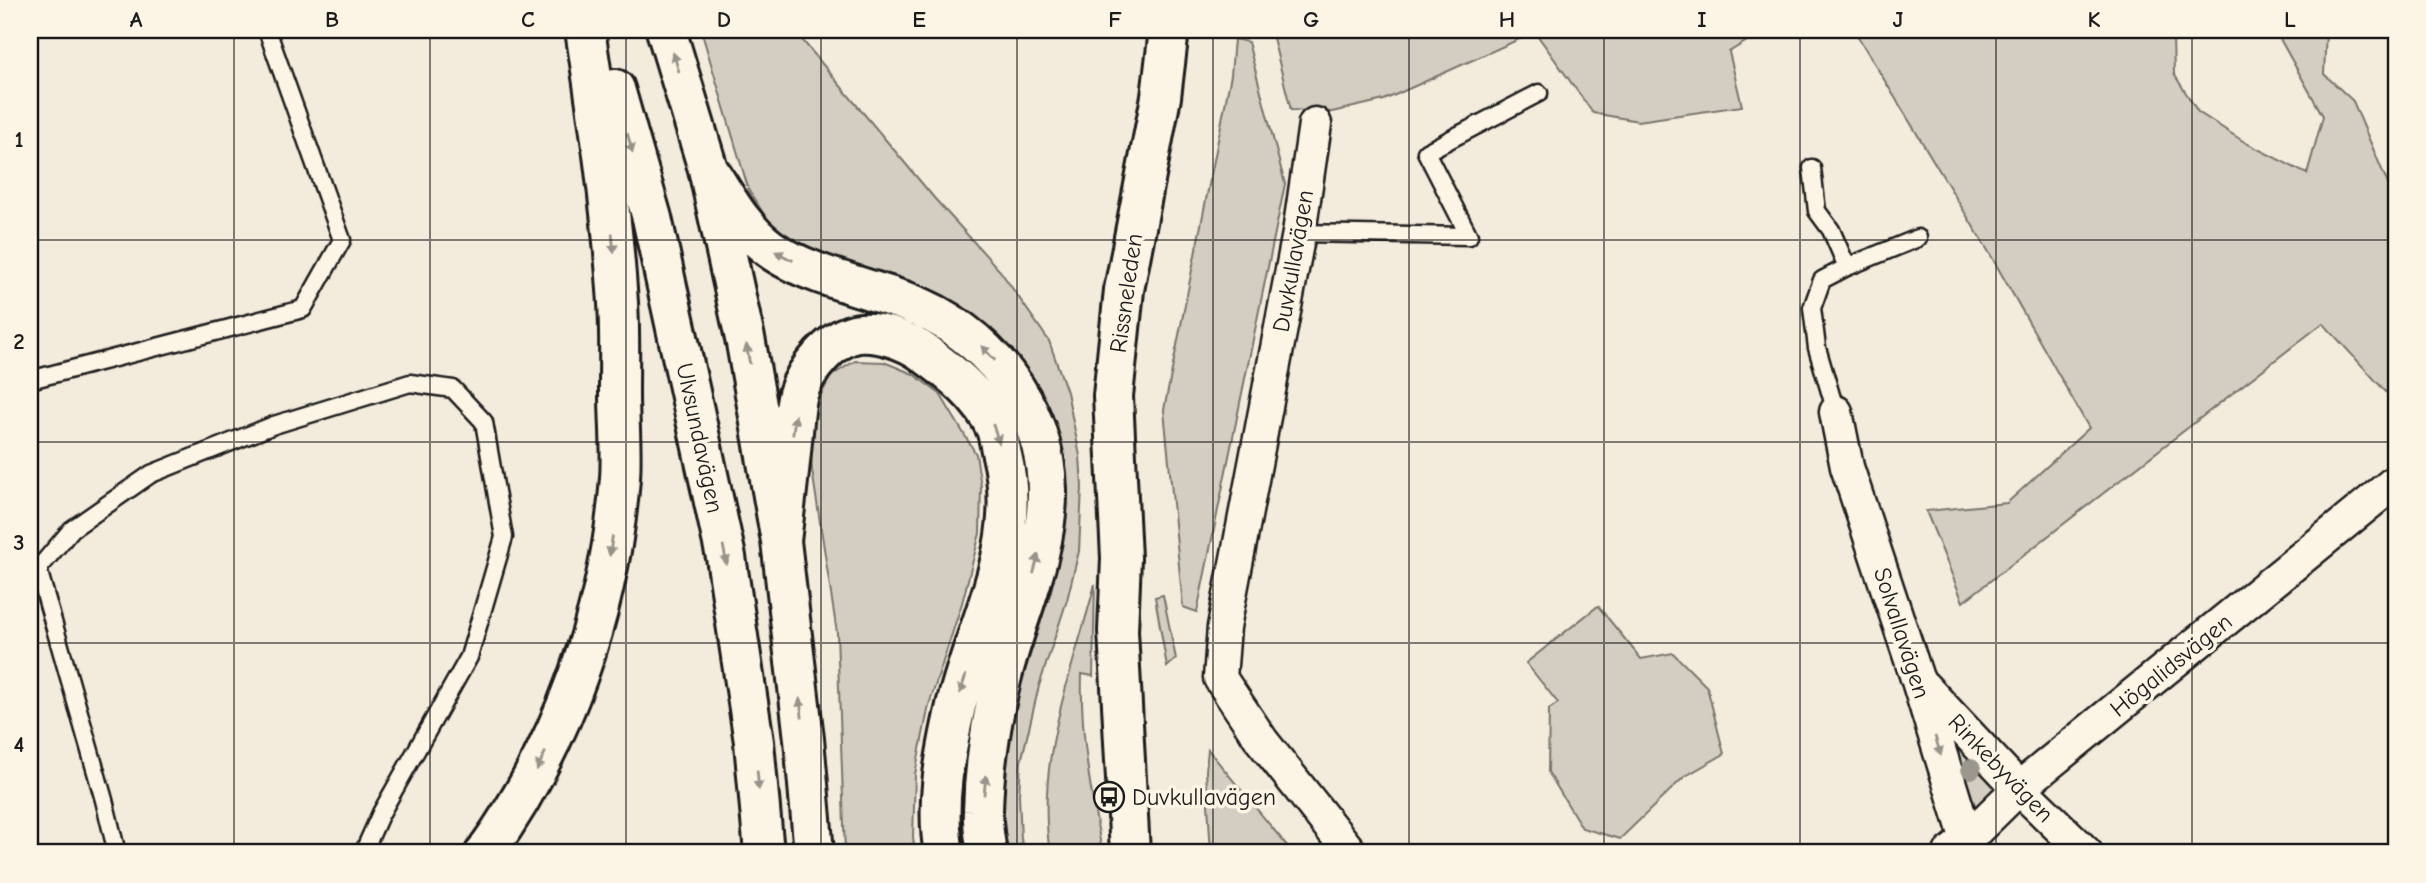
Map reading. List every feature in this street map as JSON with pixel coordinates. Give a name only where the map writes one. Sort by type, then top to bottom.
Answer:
[{"type":"main road","points":[[485,853],[509,820],[539,767],[570,700],[591,635],[608,566],[620,478],[619,306],[605,154],[585,30]]},
{"type":"main road","name":"Ulvsundavägen","points":[[598,30],[652,218],[726,557],[754,742],[764,853]]},
{"type":"main road","points":[[666,30],[708,169],[746,343],[781,541],[814,853]]},
{"type":"main road","name":"Rissneleden","points":[[1130,853],[1118,631],[1121,558],[1113,396],[1124,290],[1161,97],[1169,30]]},
{"type":"main road","points":[[708,169],[744,224],[770,249],[810,270],[911,304],[947,322],[982,346],[1006,373],[1025,405],[1040,447],[1045,475],[1045,527],[1001,681],[989,750],[983,813],[987,853]]},
{"type":"main road","points":[[781,541],[798,395],[809,370],[831,346],[858,333],[885,336],[916,347],[943,366],[973,394],[996,429],[1006,471],[1009,508],[1004,548],[956,706],[940,793],[944,853]]},
{"type":"main road","name":"Rissneleden","points":[[1121,558],[1138,663],[1157,853]]},
{"type":"street","name":"Duvkullavägen","points":[[1315,124],[1300,233],[1224,627],[1220,678],[1262,741],[1352,853]]},
{"type":"street","name":"Solvallavägen","points":[[1836,412],[1847,467],[1918,681],[1963,849]]},
{"type":"street","name":"Högalidsvägen","points":[[1963,849],[2019,788],[2396,481]]},
{"type":"street","name":"Rinkebyvägen","points":[[1918,681],[2019,788],[2086,853]]},
{"type":"lane","points":[[30,380],[303,309],[342,240],[267,30]]},
{"type":"lane","points":[[1300,233],[1469,236],[1426,152],[1539,93]]},
{"type":"lane","points":[[1812,168],[1817,211],[1831,230],[1847,267]]},
{"type":"lane","points":[[1836,412],[1817,348],[1812,307],[1822,280],[1918,238]]},
{"type":"lane","points":[[117,853],[38,569],[72,529],[150,474],[274,425],[410,383],[453,389],[484,422],[504,537],[468,657],[381,813],[363,853]]},
{"type":"shaded area","points":[[701,30],[794,30],[935,199],[1001,272],[1049,341],[1067,392],[1080,456],[1082,487],[1079,551],[1067,600],[1039,686],[1021,762],[1019,795],[1024,853],[1005,853],[1001,789],[1013,707],[1051,591],[1061,519],[1037,403],[794,245],[771,225],[749,191]]},
{"type":"shaded area","points":[[1271,30],[1765,30],[1729,52],[1742,106],[1638,121],[1593,113],[1535,32],[1384,100],[1332,112],[1291,110]]},
{"type":"shaded area","points":[[1854,30],[2186,30],[2173,36],[2174,74],[2198,112],[2246,143],[2307,174],[2323,116],[2275,30],[2326,30],[2324,74],[2353,101],[2396,203],[2396,403],[2323,323],[1963,602],[1926,511],[2007,503],[2089,428],[1990,254]]},
{"type":"shaded area","points":[[1234,39],[1248,42],[1285,184],[1197,612],[1183,607],[1164,410],[1231,75]]},
{"type":"shaded area","points":[[855,361],[884,362],[913,374],[940,394],[976,454],[981,486],[980,533],[962,603],[929,705],[915,774],[915,853],[845,853],[837,633],[812,470],[810,431],[816,404],[831,376]]},
{"type":"shaded area","points":[[1095,584],[1093,676],[1082,674],[1082,697],[1087,763],[1102,853],[1050,853],[1047,784],[1052,750],[1058,717]]},
{"type":"shaded area","points":[[1163,595],[1176,659],[1167,667],[1155,597]]},
{"type":"shaded area","points":[[1598,606],[1641,659],[1673,653],[1707,687],[1724,754],[1684,777],[1620,839],[1582,828],[1548,772],[1549,709],[1558,703],[1526,663]]},
{"type":"shaded area","points":[[1950,733],[1997,787],[1972,810]]},
{"type":"shaded area","points":[[1208,749],[1293,853],[1211,853],[1206,771]]},
{"type":"place","name":"Duvkullavägen","points":[[1109,797]]}]
